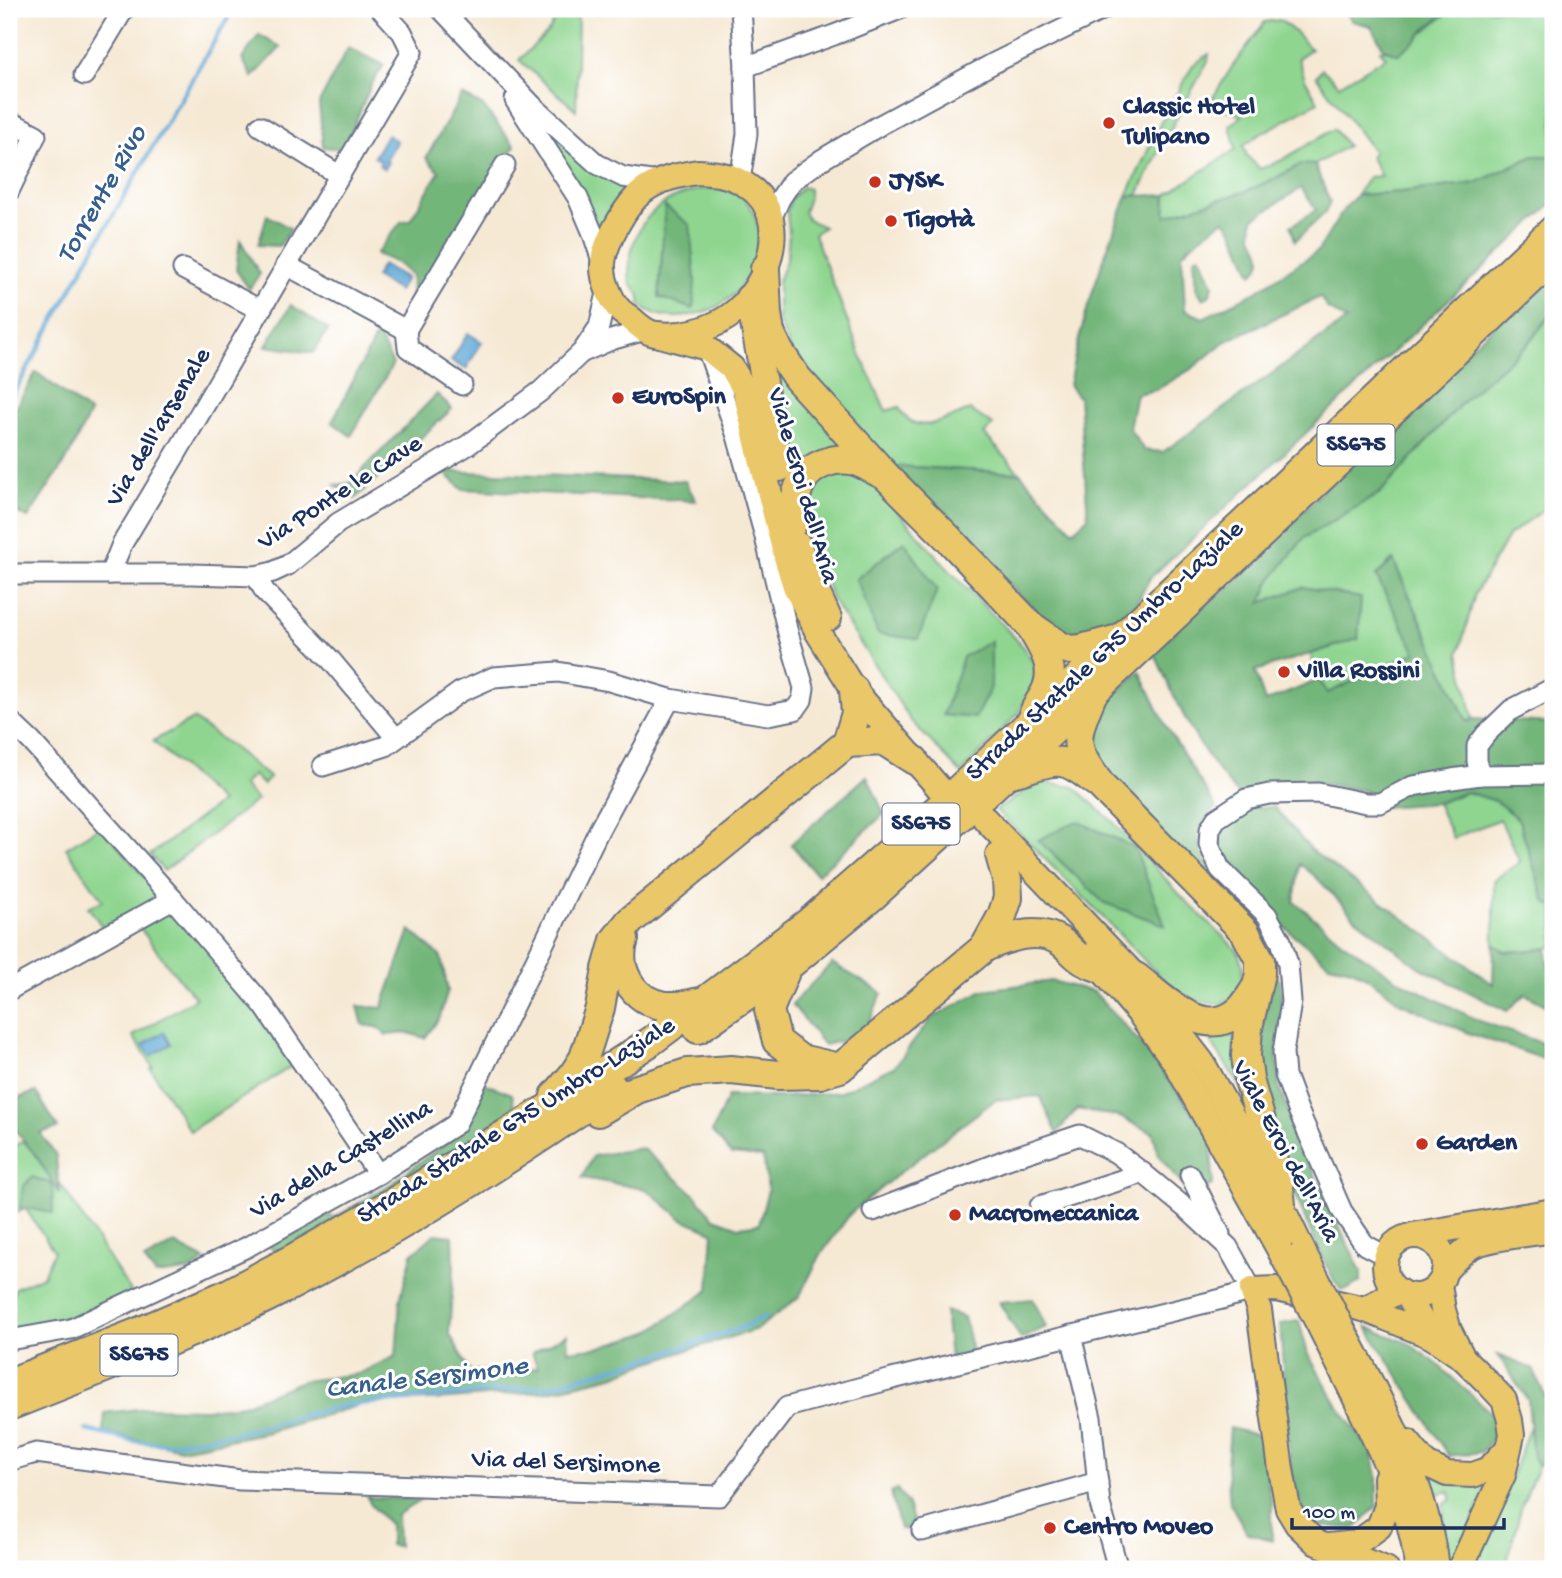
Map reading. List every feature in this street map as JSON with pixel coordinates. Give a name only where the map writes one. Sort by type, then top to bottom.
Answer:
[{"type":"highway","name":"Strada Statale 675 Umbro-Laziale","points":[[1155,621],[1553,230]]},
{"type":"highway","name":"Strada Statale 675 Umbro-Laziale","points":[[9,1406],[145,1352],[335,1262],[407,1221],[545,1123],[808,923],[927,819],[1031,722],[1124,649],[1553,259]]},
{"type":"highway","points":[[765,269],[770,332],[779,351],[797,378],[886,476],[1031,626],[1070,650],[1124,649]]},
{"type":"highway","points":[[792,524],[801,482],[810,470],[824,463],[852,460],[886,476]]},
{"type":"highway","points":[[1031,626],[1046,654],[1051,676],[1031,722]]},
{"type":"highway","name":"Strada Statale 675 Umbro-Laziale","points":[[9,1383],[227,1294],[399,1199],[545,1123],[787,967],[874,895],[1008,774],[1093,693],[1124,649]]},
{"type":"highway","points":[[854,690],[856,713],[847,743],[630,921],[615,940],[600,1008],[584,1058],[545,1123],[576,1124],[638,1089],[687,1073],[731,1070],[778,1075],[820,1074],[840,1068],[985,947],[1009,937],[1045,935],[1059,940],[1082,960],[1102,969]]},
{"type":"highway","points":[[1093,693],[1080,723],[1077,746],[1086,765],[1102,787],[1245,932],[1260,960],[1246,1056],[1249,1080],[1278,1178],[1281,1205]]},
{"type":"highway","points":[[847,743],[884,741],[914,760]]},
{"type":"highway","points":[[1008,774],[1045,763],[1062,762],[1076,768],[1102,787]]},
{"type":"highway","points":[[985,947],[1002,916],[1008,898],[1007,880],[1000,855]]},
{"type":"highway","points":[[630,921],[622,946],[622,970],[630,985],[642,997],[657,1004],[674,1007],[705,1001]]},
{"type":"highway","points":[[787,967],[769,1010],[777,1041],[800,1059],[840,1068]]},
{"type":"highway","points":[[1136,977],[1192,1018],[1208,1022],[1225,1019],[1240,1010],[1258,986]]},
{"type":"main road","points":[[643,327],[621,299],[617,270],[621,250],[641,214],[657,198],[698,172]]},
{"type":"main road","points":[[698,172],[725,175],[746,185],[762,199],[771,219],[773,242],[765,269],[748,297],[715,325],[696,332],[643,327],[621,312],[614,304],[608,289],[603,264],[616,226],[643,190],[673,176],[698,172]]},
{"type":"main road","name":"Viale Eroi dell'Aria","points":[[643,327],[707,348],[732,368],[745,390],[795,586],[817,631],[854,690],[914,760],[944,783],[851,656],[824,607],[806,565],[792,524],[774,443],[748,297]]},
{"type":"main road","name":"Viale Eroi dell'Aria","points":[[1292,1251],[1281,1205],[1202,1062],[1136,977],[980,823],[1000,855],[1102,969],[1175,1062],[1292,1251],[1342,1316],[1394,1426],[1423,1501],[1433,1540],[1436,1569]]},
{"type":"main road","points":[[1342,1316],[1367,1294],[1395,1242],[1410,1236],[1553,1211]]},
{"type":"main road","points":[[1342,1316],[1403,1293],[1417,1296],[1433,1290],[1458,1256],[1471,1246],[1553,1230]]},
{"type":"main road","points":[[1410,1236],[1429,1239],[1442,1253],[1445,1262],[1442,1278],[1443,1310],[1449,1330],[1463,1358]]},
{"type":"main road","points":[[1385,1262],[1387,1277],[1392,1285],[1403,1293],[1431,1336]]},
{"type":"main road","points":[[1386,1569],[1317,1543],[1297,1524],[1288,1509],[1259,1310],[1252,1290],[1276,1289],[1342,1316],[1431,1336],[1463,1358],[1504,1400],[1512,1435],[1503,1475],[1460,1569]]},
{"type":"main road","name":"Viale Eroi dell'Aria","points":[[1342,1316],[1352,1388],[1405,1511],[1416,1551],[1417,1569]]},
{"type":"main road","points":[[1394,1426],[1426,1464],[1447,1474],[1473,1475],[1489,1469],[1510,1447]]},
{"type":"main road","points":[[1328,1546],[1357,1542],[1379,1527],[1387,1506],[1385,1461]]},
{"type":"street","points":[[84,75],[124,9]]},
{"type":"street","name":"Via dell'arsenale","points":[[110,574],[122,544],[412,52],[402,32],[381,9]]},
{"type":"street","points":[[441,9],[542,115],[597,164],[622,177],[659,182]]},
{"type":"street","points":[[741,9],[747,134],[746,185],[792,181]]},
{"type":"street","points":[[745,67],[900,9]]},
{"type":"street","points":[[771,219],[792,181],[821,160],[994,63],[1104,9]]},
{"type":"street","points":[[487,58],[578,198],[603,264]]},
{"type":"street","points":[[9,121],[36,135],[9,191]]},
{"type":"street","points":[[260,126],[339,174]]},
{"type":"street","points":[[462,385],[408,348],[406,330],[505,165]]},
{"type":"street","points":[[286,265],[406,330]]},
{"type":"street","points":[[183,269],[260,310]]},
{"type":"street","name":"Via Ponte le Cave","points":[[9,575],[256,576],[288,565],[320,537],[358,510],[481,436],[541,391],[582,352],[599,327],[608,289]]},
{"type":"street","name":"Via Ponte le Cave","points":[[582,352],[643,327]]},
{"type":"street","points":[[323,766],[386,746],[460,692],[494,677],[558,672],[609,681],[670,699],[768,715],[795,710],[802,700],[804,688],[765,533],[737,436],[707,348]]},
{"type":"street","points":[[256,576],[265,592],[330,659],[396,738]]},
{"type":"street","points":[[1480,775],[1477,746],[1486,734],[1511,710],[1553,688]]},
{"type":"street","name":"Via della Castellina","points":[[9,1340],[71,1329],[247,1247],[378,1174],[456,1124],[599,830],[670,699]]},
{"type":"street","points":[[9,720],[173,899],[264,1006],[378,1174]]},
{"type":"street","points":[[1385,1262],[1365,1245],[1342,1211],[1285,1075],[1283,1052],[1291,1002],[1288,964],[1281,941],[1267,915],[1220,869],[1209,844],[1210,829],[1216,819],[1246,799],[1269,794],[1318,793],[1366,803],[1380,803],[1413,786],[1480,775],[1553,774]]},
{"type":"street","points":[[9,990],[173,899]]},
{"type":"street","points":[[873,1211],[1005,1160],[1080,1135],[1116,1153],[1189,1211],[1228,1247],[1252,1290]]},
{"type":"street","points":[[1040,1206],[1143,1174]]},
{"type":"street","points":[[1191,1175],[1225,1244]]},
{"type":"street","name":"Via del Sersimone","points":[[9,1461],[36,1453],[240,1480],[719,1496],[786,1407],[1252,1290]]},
{"type":"street","points":[[1071,1335],[1091,1418],[1100,1504],[1118,1569]]},
{"type":"street","points":[[922,1531],[1098,1482]]},
{"type":"green space","points":[[559,9],[602,9],[602,13],[578,13],[576,110],[519,60],[550,30]]},
{"type":"green space","points":[[1344,9],[1453,9],[1427,27],[1398,54],[1384,49],[1371,26],[1352,21]]},
{"type":"green space","points":[[1453,9],[1553,9],[1553,156],[1533,156],[1476,183],[1357,195],[1368,177],[1381,176],[1370,156],[1374,152],[1316,76],[1322,69],[1339,85],[1386,57],[1380,50],[1398,54]]},
{"type":"green space","points":[[1280,20],[1311,49],[1298,58],[1305,79],[1318,102],[1243,146],[1247,156],[1260,169],[1280,161],[1334,129],[1347,146],[1315,165],[1301,164],[1247,191],[1165,216],[1166,195],[1236,149],[1230,126],[1242,116],[1217,106],[1212,99],[1265,22]]},
{"type":"green space","points":[[259,35],[281,47],[253,77],[242,59]]},
{"type":"green space","points":[[348,48],[384,65],[371,85],[344,149],[323,147],[319,103]]},
{"type":"green space","points":[[1209,54],[1208,61],[1138,195],[1127,196],[1161,122],[1193,65]]},
{"type":"green space","points":[[462,95],[482,105],[515,146],[411,302],[412,275],[395,262],[376,254],[401,222],[410,220],[439,172],[426,158]]},
{"type":"green space","points":[[534,121],[635,186],[604,241]]},
{"type":"green space","points":[[1533,156],[1553,156],[1553,203],[1150,578],[1136,604],[1098,633],[1073,638],[1058,634],[893,466],[1020,473],[1073,531],[1088,517],[1079,398],[1069,385],[1086,312],[1127,196],[1166,195],[1165,216],[1247,191],[1302,164],[1315,165],[1330,202],[1325,213],[1295,241],[1291,226],[1316,210],[1301,188],[1253,219],[1252,236],[1260,251],[1261,260],[1252,274],[1236,237],[1224,220],[1182,254],[1185,310],[1203,318],[1252,294],[1318,251],[1344,209],[1357,195],[1476,183]],"holes":[[[1320,297],[1327,308],[1346,320],[1163,452],[1144,450],[1129,428],[1136,394],[1156,390],[1193,368],[1224,342]]]},
{"type":"green space","points":[[802,187],[809,189],[804,212],[808,220],[824,227],[814,234],[861,356],[886,411],[899,407],[905,417],[922,425],[970,410],[993,425],[984,434],[1020,473],[893,466],[799,368],[778,320],[778,281],[787,258],[787,211],[791,199]]},
{"type":"green space","points":[[709,188],[728,190],[736,194],[744,199],[752,210],[757,222],[758,236],[753,264],[740,288],[710,310],[674,317],[651,312],[640,305],[639,294],[630,281],[631,254],[635,239],[649,216],[669,200]]},
{"type":"green space","points":[[665,206],[690,225],[695,280],[693,309],[659,297]]},
{"type":"green space","points":[[267,215],[291,229],[279,246],[258,245]]},
{"type":"green space","points":[[240,240],[260,274],[249,289],[236,270]]},
{"type":"green space","points":[[1199,255],[1213,285],[1209,296],[1203,299],[1197,289],[1194,259]]},
{"type":"green space","points":[[1553,272],[1553,312],[1526,346],[1469,395],[1380,493],[1304,538],[1270,581],[1261,603],[1303,587],[1361,598],[1358,639],[1255,671],[1265,702],[1319,680],[1328,693],[1416,652],[1376,576],[1393,560],[1467,722],[1473,719],[1553,723],[1553,905],[1547,904],[1541,890],[1519,820],[1496,801],[1466,792],[1437,803],[1353,809],[1367,791],[1279,780],[1239,795],[1212,763],[1201,745],[1180,709],[1154,652],[1192,615],[1234,583],[1389,422]]},
{"type":"green space","points":[[291,305],[328,330],[313,353],[266,346]]},
{"type":"green space","points":[[1553,312],[1553,503],[1509,535],[1475,594],[1459,653],[1473,719],[1467,722],[1393,560],[1376,576],[1417,652],[1328,693],[1319,680],[1310,654],[1358,639],[1261,604],[1270,581],[1304,538],[1380,493],[1469,395],[1526,346]]},
{"type":"green space","points":[[377,334],[393,364],[351,436],[332,422]]},
{"type":"green space","points":[[766,347],[851,452],[791,479]]},
{"type":"green space","points":[[36,372],[90,413],[68,457],[28,518],[9,509],[9,419]]},
{"type":"green space","points":[[437,394],[452,409],[355,499],[335,485],[350,483]]},
{"type":"green space","points":[[443,471],[685,481],[696,501],[462,489]]},
{"type":"green space","points":[[853,473],[872,482],[950,571],[1020,643],[1035,665],[1034,683],[1019,713],[961,773],[911,721],[833,601],[807,532],[805,504],[815,483],[829,475]]},
{"type":"green space","points":[[904,541],[937,590],[918,639],[878,634],[856,579]]},
{"type":"green space","points":[[991,641],[991,687],[975,718],[943,715],[963,657]]},
{"type":"green space","points":[[1140,671],[1166,726],[1216,807],[1204,820],[1199,832],[1205,862],[1212,866],[1215,862],[1220,849],[1216,831],[1242,807],[1274,807],[1311,850],[1493,984],[1494,944],[1505,952],[1547,948],[1549,968],[1553,969],[1553,1009],[1525,994],[1507,1011],[1417,966],[1355,918],[1300,864],[1294,901],[1341,941],[1398,980],[1477,1020],[1553,1047],[1553,1062],[1471,1034],[1401,1003],[1352,969],[1329,964],[1278,922],[1271,928],[1266,945],[1100,768],[1087,743],[1095,713]]},
{"type":"green space","points":[[193,719],[270,778],[263,785],[253,775],[243,785],[257,800],[164,871],[150,855],[221,802],[153,741]]},
{"type":"green space","points":[[867,776],[884,814],[817,875],[791,844]]},
{"type":"green space","points":[[1039,782],[1074,787],[1113,822],[1185,900],[1237,950],[1243,966],[1241,985],[1233,1000],[1217,1004],[1194,1000],[1168,985],[996,810]]},
{"type":"green space","points":[[1466,792],[1496,801],[1519,820],[1541,890],[1547,904],[1553,905],[1553,947],[1505,952],[1494,944],[1494,880],[1520,862],[1500,819],[1453,838],[1437,803]]},
{"type":"green space","points":[[1077,821],[1134,847],[1165,925],[1104,903],[1038,840]]},
{"type":"green space","points":[[101,826],[161,896],[104,929],[88,907],[103,901],[66,848]]},
{"type":"green space","points":[[174,905],[298,1062],[190,1131],[133,1036],[196,998],[140,928]]},
{"type":"green space","points":[[410,930],[441,957],[448,990],[440,1017],[425,1038],[408,1033],[386,1035],[377,1027],[363,1025],[358,1006],[382,1008]]},
{"type":"green space","points":[[832,963],[882,993],[864,1035],[824,1045],[792,1004]]},
{"type":"green space","points":[[1274,974],[1280,981],[1281,989],[1277,1049],[1279,1087],[1325,1198],[1361,1271],[1361,1281],[1348,1289],[1341,1290],[1333,1279],[1310,1231],[1270,1130],[1257,1046]]},
{"type":"green space","points":[[1052,981],[1094,992],[1142,1045],[1211,1137],[1213,1185],[1189,1193],[1159,1156],[1153,1133],[1120,1117],[1077,1109],[1057,1133],[1040,1096],[995,1100],[851,1213],[820,1256],[799,1297],[757,1329],[613,1376],[549,1391],[367,1403],[264,1433],[181,1449],[103,1432],[105,1413],[147,1408],[205,1409],[243,1405],[302,1381],[358,1374],[396,1356],[400,1300],[412,1254],[435,1234],[453,1236],[454,1267],[449,1333],[470,1371],[538,1368],[532,1353],[567,1334],[568,1351],[600,1347],[649,1332],[709,1290],[713,1232],[682,1219],[646,1189],[582,1178],[593,1156],[642,1148],[694,1194],[714,1218],[739,1227],[759,1224],[768,1190],[763,1157],[731,1154],[712,1132],[728,1096],[785,1097],[841,1092],[895,1066],[931,1019],[983,990]]},
{"type":"green space","points":[[1240,1024],[1241,1087],[1201,1027]]},
{"type":"green space","points":[[479,1081],[512,1094],[516,1115],[281,1255],[263,1242],[316,1213],[335,1217],[392,1183],[455,1136]]},
{"type":"green space","points":[[36,1092],[58,1128],[40,1133],[56,1155],[59,1193],[37,1157],[9,1122],[9,1101]]},
{"type":"green space","points":[[24,1141],[58,1192],[60,1183],[133,1295],[60,1324],[9,1335],[9,1313],[15,1288],[43,1276],[54,1251],[25,1208],[23,1187],[20,1211],[9,1218],[9,1148]]},
{"type":"green space","points":[[32,1177],[52,1184],[53,1213],[25,1208],[20,1211],[23,1187]]},
{"type":"green space","points":[[174,1244],[205,1260],[193,1270],[156,1275],[144,1260]]},
{"type":"green space","points":[[1033,1299],[1046,1327],[1021,1339],[999,1302]]},
{"type":"green space","points":[[945,1311],[964,1317],[972,1352],[950,1359]]},
{"type":"green space","points":[[1299,1321],[1308,1354],[1338,1406],[1372,1452],[1377,1476],[1377,1506],[1355,1528],[1309,1523],[1291,1477],[1280,1324]]},
{"type":"green space","points":[[1367,1327],[1408,1343],[1436,1363],[1502,1423],[1482,1452],[1449,1456]]},
{"type":"green space","points":[[1498,1355],[1533,1369],[1549,1405],[1552,1459],[1538,1466],[1533,1457],[1528,1400]]},
{"type":"green space","points":[[1530,1426],[1533,1457],[1538,1466],[1522,1505],[1505,1569],[1466,1569],[1514,1470]]},
{"type":"green space","points":[[1230,1428],[1260,1436],[1272,1504],[1272,1540],[1247,1533],[1230,1503],[1227,1466]]},
{"type":"green space","points":[[1430,1474],[1490,1477],[1456,1561],[1446,1559],[1443,1505],[1452,1499],[1449,1491],[1438,1494],[1430,1485]]},
{"type":"green space","points":[[897,1489],[908,1505],[916,1530],[900,1529],[891,1493]]},
{"type":"green space","points":[[367,1497],[421,1500],[397,1515],[398,1546],[390,1545],[390,1525]]},
{"type":"water","points":[[387,135],[397,141],[384,169],[379,165],[381,161],[374,157]]},
{"type":"water","points":[[382,265],[406,278],[399,291],[375,277]]},
{"type":"water","points":[[468,333],[482,342],[466,369],[451,361]]},
{"type":"water","points":[[164,1032],[171,1044],[151,1056],[143,1045]]},
{"type":"waterway","name":"Torrente Rivo","points":[[9,402],[90,255],[233,9]]},
{"type":"waterway","name":"Canale Sersimone","points":[[86,1430],[133,1441],[167,1444],[242,1432],[349,1405],[550,1386],[659,1355],[744,1327],[765,1317]]},
{"type":"place","name":"Classic Hotel Tulipano","points":[[1109,123]]},
{"type":"place","name":"JYSK","points":[[875,182]]},
{"type":"place","name":"Tigotà","points":[[891,221]]},
{"type":"place","name":"EuroSpin","points":[[618,398]]},
{"type":"place","name":"Villa Rossini","points":[[1284,672]]},
{"type":"place","name":"Garden","points":[[1422,1144]]},
{"type":"place","name":"Macromeccanica","points":[[955,1215]]},
{"type":"place","name":"Centro Moveo","points":[[1050,1528]]}]
